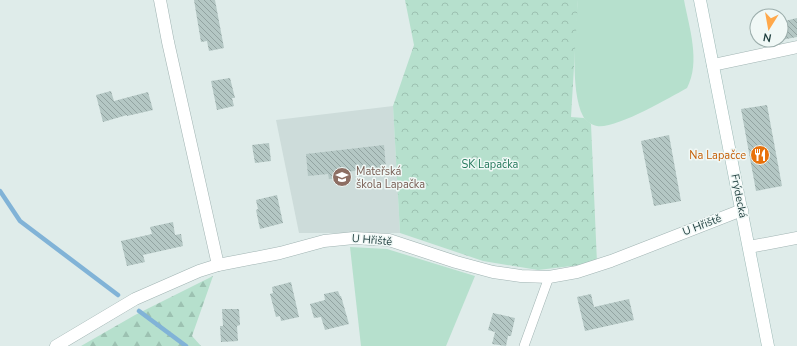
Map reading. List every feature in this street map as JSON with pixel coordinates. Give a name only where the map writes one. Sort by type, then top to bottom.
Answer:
[{"type":"street","points":[[160,0],[218,265]]},
{"type":"street","name":"Frýdecká","points":[[700,0],[768,346]]},
{"type":"street","points":[[713,66],[797,47]]},
{"type":"street","name":"U Hřiště","points":[[56,346],[135,299],[199,271],[218,265],[260,257],[324,241],[370,238],[389,240],[456,262],[493,272],[521,276],[549,277],[577,272],[611,261],[742,210]]},
{"type":"street","points":[[749,247],[797,238]]},
{"type":"lane","points":[[524,346],[549,277]]},
{"type":"shaded area","name":"Mateřská škola Lapačka","points":[[393,106],[400,233],[299,233],[276,120]]},
{"type":"green space","name":"SK Lapačka","points":[[405,0],[578,0],[571,117],[584,118],[591,124],[597,263],[538,270],[483,261],[400,233],[393,106],[414,45]]},
{"type":"green space","points":[[578,0],[684,0],[694,56],[691,78],[687,88],[642,112],[617,123],[606,126],[597,126],[587,121],[583,116],[576,91],[574,60]]},
{"type":"green space","points":[[350,247],[387,249],[475,276],[446,346],[361,346]]},
{"type":"green space","points":[[213,276],[192,336],[201,346],[81,346],[135,315]]},
{"type":"building","points":[[194,0],[215,0],[224,48],[209,51],[207,41],[201,42]]},
{"type":"building","points":[[797,18],[797,37],[789,38],[789,20]]},
{"type":"building","points":[[230,78],[235,98],[232,98],[234,106],[217,110],[211,81]]},
{"type":"building","points":[[111,91],[114,101],[148,92],[153,110],[127,115],[103,122],[96,95]]},
{"type":"building","points":[[767,105],[782,186],[756,191],[741,109]]},
{"type":"building","points":[[669,135],[681,201],[654,206],[641,141]]},
{"type":"building","points":[[269,143],[271,161],[255,163],[252,145]]},
{"type":"building","points":[[384,145],[386,168],[343,172],[343,178],[329,179],[328,174],[308,176],[306,154]]},
{"type":"building","points":[[277,195],[283,223],[260,229],[256,210],[258,209],[256,200]]},
{"type":"building","points":[[173,222],[175,235],[181,234],[183,246],[143,255],[145,262],[127,266],[121,241],[152,234],[150,227]]},
{"type":"building","points":[[291,282],[299,317],[281,321],[280,316],[276,317],[270,294],[273,293],[272,287]]},
{"type":"building","points":[[338,291],[341,296],[349,324],[325,330],[321,317],[314,318],[310,304],[325,300],[324,294]]},
{"type":"building","points":[[591,294],[594,307],[629,299],[634,320],[585,331],[577,297]]},
{"type":"building","points":[[222,309],[239,309],[240,325],[237,326],[238,341],[221,342],[220,326],[223,326]]},
{"type":"building","points":[[493,313],[515,318],[511,336],[508,336],[506,346],[492,344],[495,332],[488,330]]},
{"type":"waterway","points":[[0,191],[20,221],[118,295]]},
{"type":"waterway","points":[[139,311],[186,346]]},
{"type":"place","name":"Na Lapačce","points":[[760,155]]},
{"type":"place","name":"Mateřská škola Lapačka","points":[[342,177]]}]
